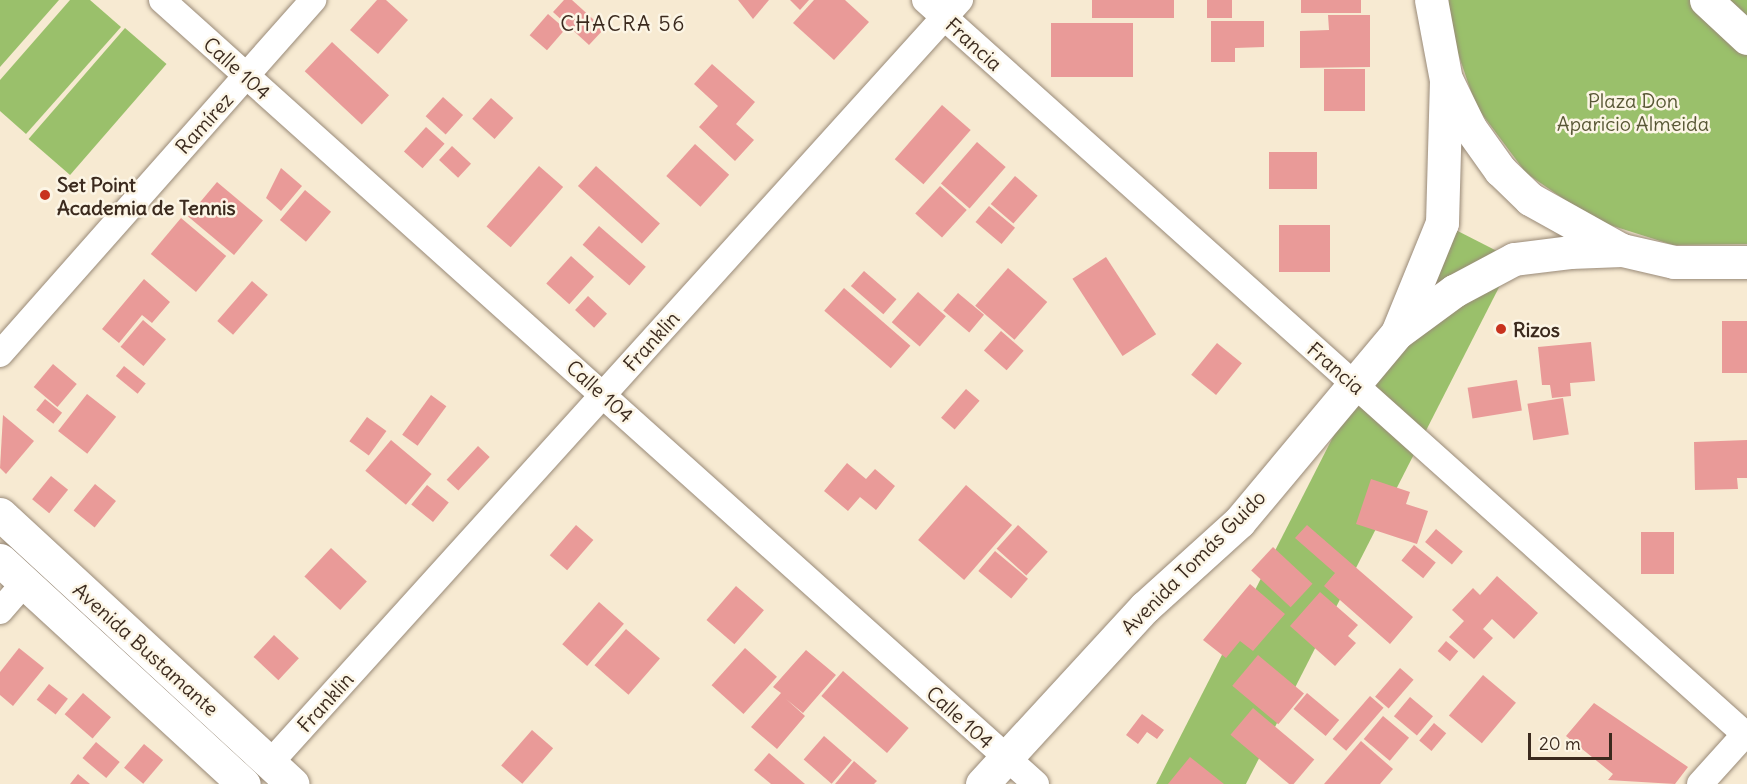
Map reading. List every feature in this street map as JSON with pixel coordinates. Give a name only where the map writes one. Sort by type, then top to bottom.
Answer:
[{"type":"main road","name":"Avenida Tomás Guido","points":[[982,784],[1008,760],[1145,607],[1239,522],[1356,386],[1397,333],[1442,223],[1446,80],[1431,0]]},
{"type":"main road","points":[[1706,0],[1747,38]]},
{"type":"main road","name":"Avenida Tomás Guido","points":[[1446,80],[1470,128],[1507,177],[1554,214],[1622,250],[1674,262],[1747,262]]},
{"type":"main road","name":"Avenida Tomás Guido","points":[[1397,333],[1454,291],[1514,259],[1622,250]]},
{"type":"main road","name":"Avenida Bustamante","points":[[0,514],[282,773]]},
{"type":"main road","name":"Avenida Bustamante","points":[[0,560],[244,784]]},
{"type":"street","name":"Calle 104","points":[[162,0],[1036,784]]},
{"type":"street","name":"Ramírez","points":[[0,354],[313,0]]},
{"type":"street","name":"Francia","points":[[925,0],[952,9],[1356,386],[1746,734]]},
{"type":"street","name":"Franklin","points":[[282,773],[603,394],[952,9]]},
{"type":"street","points":[[0,610],[25,582]]},
{"type":"street","points":[[1700,784],[1746,734]]},
{"type":"green space","points":[[0,0],[59,0],[0,67]]},
{"type":"green space","points":[[70,0],[90,0],[121,27],[26,134],[0,111],[0,80]]},
{"type":"green space","name":"Plaza Don Aparicio Almeida","points":[[1449,0],[1747,0],[1747,244],[1673,245],[1594,220],[1526,173],[1476,106],[1449,27]]},
{"type":"green space","points":[[125,28],[167,64],[70,175],[29,139]]},
{"type":"green space","points":[[1442,223],[1513,259],[1246,784],[1156,784]]},
{"type":"building","points":[[377,0],[386,0],[408,20],[378,54],[350,30]]},
{"type":"building","points":[[564,0],[572,0],[604,29],[589,45],[553,12]]},
{"type":"building","points":[[738,0],[769,0],[753,19]]},
{"type":"building","points":[[790,0],[809,0],[800,10]]},
{"type":"building","points":[[814,0],[845,0],[869,22],[834,60],[793,23]]},
{"type":"building","points":[[1092,0],[1174,0],[1174,18],[1092,18]]},
{"type":"building","points":[[1207,0],[1232,0],[1232,18],[1207,18]]},
{"type":"building","points":[[1301,0],[1361,0],[1361,13],[1301,13]]},
{"type":"building","points":[[548,14],[565,29],[547,50],[530,35]]},
{"type":"building","points":[[1328,15],[1370,15],[1370,67],[1300,68],[1300,31],[1329,30]]},
{"type":"building","points":[[1211,21],[1264,21],[1264,47],[1235,48],[1235,62],[1211,62]]},
{"type":"building","points":[[1051,23],[1133,23],[1133,77],[1051,77]]},
{"type":"building","points":[[332,42],[389,95],[362,124],[305,71]]},
{"type":"building","points":[[712,64],[755,102],[736,124],[754,140],[735,161],[699,127],[718,106],[694,84]]},
{"type":"building","points":[[1324,69],[1365,69],[1365,111],[1324,111]]},
{"type":"building","points":[[443,97],[463,115],[446,134],[426,116]]},
{"type":"building","points":[[491,98],[513,118],[495,139],[472,119]]},
{"type":"building","points":[[942,105],[971,130],[923,184],[895,159]]},
{"type":"building","points":[[426,127],[445,144],[422,168],[404,152]]},
{"type":"building","points":[[977,142],[1006,167],[970,208],[941,184]]},
{"type":"building","points":[[695,144],[729,175],[700,207],[666,176]]},
{"type":"building","points":[[452,146],[471,164],[458,178],[439,160]]},
{"type":"building","points":[[1269,152],[1317,152],[1317,189],[1269,189]]},
{"type":"building","points":[[539,166],[563,187],[511,247],[487,226]]},
{"type":"building","points":[[596,166],[660,224],[642,244],[578,186]]},
{"type":"building","points":[[281,168],[302,186],[281,211],[266,198]]},
{"type":"building","points":[[1015,176],[1038,196],[1013,224],[991,204]]},
{"type":"building","points":[[217,182],[263,221],[234,255],[188,216]]},
{"type":"building","points":[[940,186],[967,210],[942,238],[915,213]]},
{"type":"building","points":[[305,190],[331,212],[306,242],[280,220]]},
{"type":"building","points":[[989,206],[1015,228],[1002,244],[976,222]]},
{"type":"building","points":[[181,218],[226,256],[196,292],[151,254]]},
{"type":"building","points":[[1279,225],[1330,225],[1330,272],[1279,272]]},
{"type":"building","points":[[599,226],[646,267],[629,286],[583,245]]},
{"type":"building","points":[[571,256],[594,277],[569,304],[546,283]]},
{"type":"building","points":[[1106,257],[1156,334],[1123,356],[1072,279]]},
{"type":"building","points":[[1008,268],[1047,302],[1014,340],[975,306]]},
{"type":"building","points":[[864,271],[896,299],[883,314],[851,286]]},
{"type":"building","points":[[144,279],[170,302],[152,323],[142,315],[119,343],[102,329]]},
{"type":"building","points":[[252,281],[268,295],[233,335],[217,321]]},
{"type":"building","points":[[844,288],[910,346],[891,368],[824,311]]},
{"type":"building","points":[[918,292],[946,316],[920,346],[892,322]]},
{"type":"building","points":[[958,293],[984,315],[969,332],[943,311]]},
{"type":"building","points":[[588,296],[607,314],[594,328],[575,310]]},
{"type":"building","points":[[143,320],[166,339],[143,366],[121,347]]},
{"type":"building","points":[[1722,321],[1747,321],[1747,373],[1722,373]]},
{"type":"building","points":[[1001,331],[1024,351],[1007,370],[984,351]]},
{"type":"building","points":[[1591,342],[1595,381],[1570,383],[1571,396],[1552,398],[1550,385],[1542,385],[1538,347]]},
{"type":"building","points":[[1217,343],[1242,363],[1216,395],[1191,375]]},
{"type":"building","points":[[53,364],[77,384],[57,407],[34,387]]},
{"type":"building","points":[[124,366],[146,384],[138,394],[116,376]]},
{"type":"building","points":[[1517,380],[1522,411],[1472,418],[1468,388]]},
{"type":"building","points":[[966,389],[980,401],[955,429],[941,418]]},
{"type":"building","points":[[87,394],[116,417],[87,454],[58,431]]},
{"type":"building","points":[[431,395],[446,406],[418,446],[402,435]]},
{"type":"building","points":[[1563,398],[1569,435],[1533,440],[1527,404]]},
{"type":"building","points":[[45,399],[62,413],[53,424],[36,410]]},
{"type":"building","points":[[3,415],[34,441],[6,474],[0,468]]},
{"type":"building","points":[[367,417],[386,431],[369,455],[349,441]]},
{"type":"building","points":[[391,440],[432,474],[406,505],[365,471]]},
{"type":"building","points":[[1747,440],[1747,478],[1737,478],[1738,489],[1695,490],[1694,442]]},
{"type":"building","points":[[478,446],[490,457],[458,491],[447,480]]},
{"type":"building","points":[[847,463],[866,479],[875,469],[895,486],[876,510],[860,497],[848,511],[824,491]]},
{"type":"building","points":[[51,476],[68,490],[49,513],[32,499]]},
{"type":"building","points":[[1371,479],[1410,492],[1406,504],[1428,511],[1417,544],[1356,524]]},
{"type":"building","points":[[95,484],[116,501],[95,527],[74,510]]},
{"type":"building","points":[[427,485],[449,503],[433,522],[411,504]]},
{"type":"building","points":[[966,485],[1012,525],[964,580],[918,540]]},
{"type":"building","points":[[576,525],[593,540],[567,570],[550,555]]},
{"type":"building","points":[[1018,525],[1048,552],[1026,576],[997,549]]},
{"type":"building","points":[[1307,525],[1413,617],[1390,644],[1324,586],[1335,573],[1295,538]]},
{"type":"building","points":[[1436,529],[1463,551],[1452,565],[1425,542]]},
{"type":"building","points":[[1641,532],[1674,532],[1674,574],[1641,574]]},
{"type":"building","points":[[1414,545],[1436,563],[1423,578],[1401,561]]},
{"type":"building","points":[[1273,547],[1312,584],[1291,607],[1251,570]]},
{"type":"building","points":[[331,548],[367,581],[340,610],[304,577]]},
{"type":"building","points":[[995,551],[1028,579],[1011,599],[978,571]]},
{"type":"building","points":[[1497,576],[1538,613],[1514,639],[1492,619],[1483,629],[1493,638],[1474,659],[1449,637],[1464,621],[1452,610],[1473,588],[1480,595]]},
{"type":"building","points":[[1250,584],[1285,614],[1253,651],[1240,641],[1226,658],[1203,640]]},
{"type":"building","points":[[736,586],[764,610],[734,644],[706,620]]},
{"type":"building","points":[[1320,592],[1358,625],[1348,636],[1356,643],[1335,666],[1290,626]]},
{"type":"building","points":[[599,602],[624,624],[587,666],[562,644]]},
{"type":"building","points":[[626,629],[660,659],[628,695],[595,665]]},
{"type":"building","points":[[274,635],[299,658],[278,680],[254,657]]},
{"type":"building","points":[[1446,641],[1458,651],[1450,661],[1438,651]]},
{"type":"building","points":[[19,648],[44,668],[13,706],[0,695],[0,672]]},
{"type":"building","points":[[745,648],[777,677],[743,714],[712,685]]},
{"type":"building","points":[[806,650],[836,675],[803,713],[786,699],[805,716],[777,749],[751,727],[781,693],[773,687]]},
{"type":"building","points":[[1258,655],[1304,694],[1278,724],[1232,686]]},
{"type":"building","points":[[1400,668],[1414,680],[1389,708],[1375,697]]},
{"type":"building","points":[[843,671],[909,728],[887,753],[821,696]]},
{"type":"building","points":[[1483,675],[1516,703],[1482,743],[1449,716]]},
{"type":"building","points":[[49,684],[68,699],[56,715],[37,700]]},
{"type":"building","points":[[83,693],[111,717],[93,738],[65,714]]},
{"type":"building","points":[[1307,693],[1339,720],[1326,736],[1294,709]]},
{"type":"building","points":[[1370,696],[1384,708],[1346,751],[1333,739]]},
{"type":"building","points":[[1410,697],[1433,716],[1417,735],[1394,716]]},
{"type":"building","points":[[1594,703],[1688,767],[1675,784],[1608,780],[1613,774],[1566,736]]},
{"type":"building","points":[[1253,708],[1314,759],[1294,784],[1289,784],[1231,735]]},
{"type":"building","points":[[1142,714],[1164,730],[1157,739],[1147,732],[1138,744],[1126,735]]},
{"type":"building","points":[[1383,716],[1409,738],[1390,761],[1364,739]]},
{"type":"building","points":[[1434,723],[1446,733],[1431,751],[1419,741]]},
{"type":"building","points":[[532,730],[553,748],[522,784],[501,765]]},
{"type":"building","points":[[824,736],[852,760],[832,784],[804,759]]},
{"type":"building","points":[[1361,741],[1393,769],[1380,784],[1324,784]]},
{"type":"building","points":[[96,742],[120,762],[106,778],[83,758]]},
{"type":"building","points":[[144,744],[163,760],[143,784],[124,768]]},
{"type":"building","points":[[769,753],[805,784],[771,784],[754,770]]},
{"type":"building","points":[[1190,757],[1224,784],[1168,784]]},
{"type":"building","points":[[854,761],[877,781],[874,784],[835,784]]},
{"type":"building","points":[[78,774],[90,784],[70,784]]},
{"type":"place","name":"Set Point Academia de Tennis","points":[[45,195]]},
{"type":"place","name":"Rizos","points":[[1501,329]]},
{"type":"district","name":"CHACRA 56","points":[[623,24]]}]
